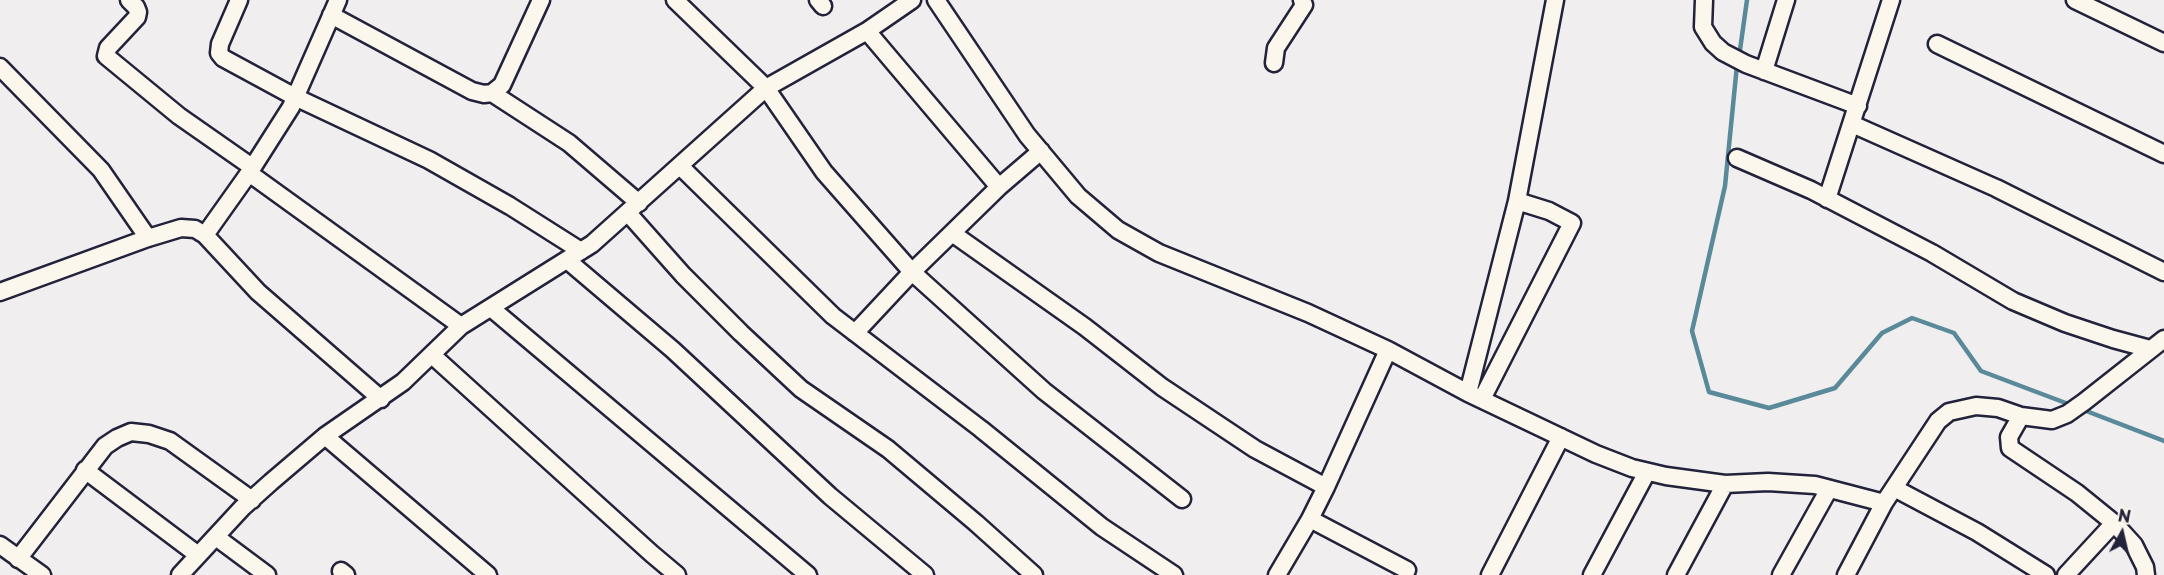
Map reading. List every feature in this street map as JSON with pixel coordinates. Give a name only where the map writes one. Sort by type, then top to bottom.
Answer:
[{"type":"street","points":[[238,0],[220,44],[219,53],[223,58],[295,97],[429,160],[510,206],[574,255],[830,496],[925,575]]},
{"type":"street","points":[[205,235],[250,170],[295,97],[335,4],[472,91],[484,94],[492,93],[502,85],[541,0]]},
{"type":"street","points":[[675,0],[766,88],[824,172],[912,272],[1044,391],[1182,499]]},
{"type":"street","points":[[180,575],[252,500],[325,436],[381,399],[432,355],[461,326],[592,244],[681,167],[766,88],[867,31],[912,0]]},
{"type":"street","points":[[936,0],[1027,135],[1078,196],[1118,230],[1159,253],[1308,313],[1388,350],[1475,396],[1614,461],[1647,472],[1725,484],[1768,482],[1815,485],[1884,503]]},
{"type":"street","points":[[1274,63],[1276,48],[1304,5],[1302,0]]},
{"type":"street","points":[[1475,396],[1517,201],[1555,0]]},
{"type":"street","points":[[1704,0],[1703,27],[1713,43],[1723,52],[1746,64],[1858,106]]},
{"type":"street","points":[[1764,71],[1786,0]]},
{"type":"street","points":[[1827,199],[1891,0]]},
{"type":"street","points":[[2075,0],[2164,43]]},
{"type":"street","points":[[138,4],[136,17],[108,48],[106,56],[178,116],[461,326]]},
{"type":"street","points":[[867,31],[999,187]]},
{"type":"street","points":[[1937,44],[2164,154]]},
{"type":"street","points":[[0,67],[100,171],[148,238]]},
{"type":"street","points":[[492,93],[569,143],[633,208],[700,291],[801,388],[888,449],[1034,575]]},
{"type":"street","points":[[1852,124],[1996,188],[2164,272]]},
{"type":"street","points":[[855,333],[912,272],[999,187],[1041,151]]},
{"type":"street","points":[[1737,158],[1827,199],[1932,253],[2013,301],[2065,323],[2150,349]]},
{"type":"street","points":[[681,167],[833,316],[981,429],[1102,527],[1174,575]]},
{"type":"street","points":[[1475,396],[1572,222],[1549,211],[1517,201]]},
{"type":"street","points":[[3,286],[181,228],[195,229],[205,235],[258,291],[381,399]]},
{"type":"street","points":[[952,233],[1085,327],[1162,387],[1255,449],[1326,487]]},
{"type":"street","points":[[491,308],[808,575]]},
{"type":"street","points":[[1847,575],[1884,503],[1938,421],[1949,412],[1976,406],[1998,408],[2021,416],[2052,420],[2067,414],[2084,402],[2164,339]]},
{"type":"street","points":[[1277,575],[1326,487],[1388,350]]},
{"type":"street","points":[[432,355],[677,575]]},
{"type":"street","points":[[2021,416],[2009,437],[2010,448],[2078,493],[2114,523],[2134,545],[2145,567],[2146,575]]},
{"type":"street","points":[[18,559],[105,446],[131,432],[150,434],[170,441],[252,500]]},
{"type":"street","points":[[325,436],[488,575]]},
{"type":"street","points":[[1490,575],[1561,437]]},
{"type":"street","points":[[85,470],[198,555]]},
{"type":"street","points":[[1592,575],[1647,472]]},
{"type":"street","points":[[1676,575],[1725,484]]},
{"type":"street","points":[[1894,488],[1977,532],[2046,575]]},
{"type":"street","points":[[1780,575],[1829,489]]},
{"type":"street","points":[[1310,519],[1407,570]]},
{"type":"street","points":[[2066,575],[2114,523]]},
{"type":"street","points":[[216,537],[267,575]]},
{"type":"street","points":[[0,545],[42,575]]},
{"type":"waterway","points":[[1739,57],[1747,0]]},
{"type":"waterway","points":[[1737,65],[1725,186],[1692,331],[1709,392],[1769,408],[1835,388],[1882,333],[1912,318],[1954,333],[1981,371],[2071,405]]},
{"type":"waterway","points":[[2081,409],[2164,441]]}]
